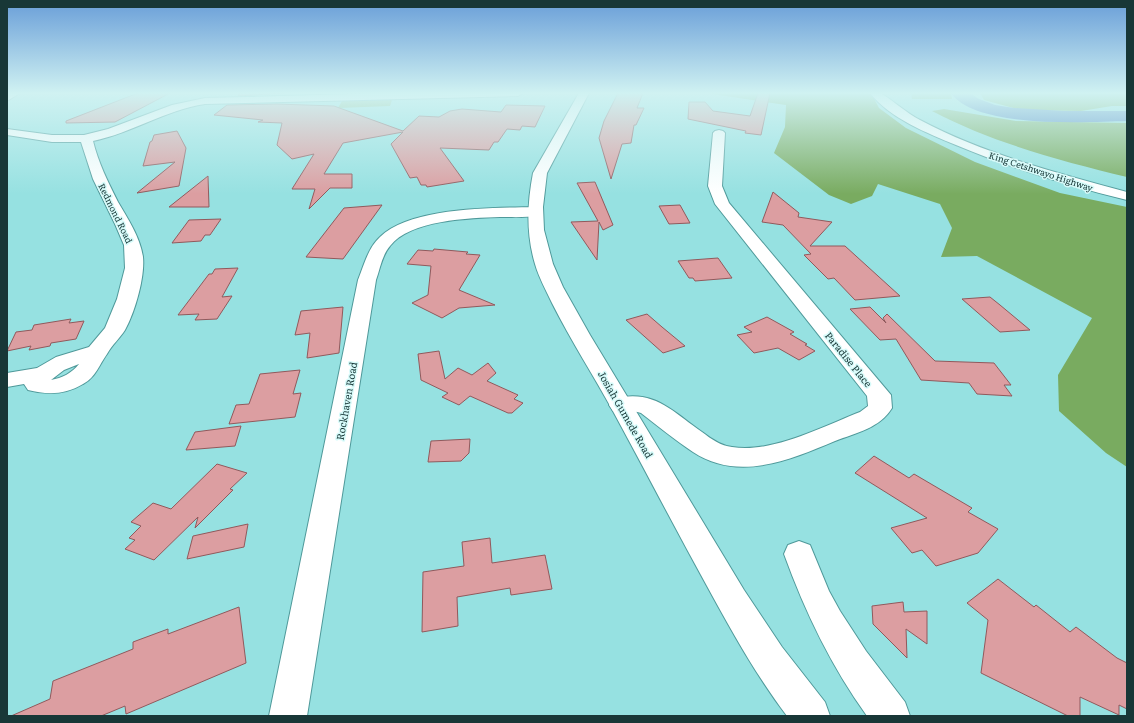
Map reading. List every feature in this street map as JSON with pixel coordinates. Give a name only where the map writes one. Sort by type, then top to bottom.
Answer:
[{"type":"main road","points":[[7,132],[69,140],[110,133],[125,127]]},
{"type":"main road","name":"Josiah Gumede Road","points":[[565,127],[540,173],[535,197],[534,212],[540,252],[550,280],[583,343],[621,405],[755,640],[786,686],[811,716]]},
{"type":"main road","name":"King Cetshwayo Highway","points":[[926,127],[977,150],[1030,168],[1127,196]]},
{"type":"main road","name":"King Cetshwayo Highway","points":[[950,127],[990,143],[1056,166],[1127,186]]},
{"type":"main road","name":"Paradise Place","points":[[621,405],[635,403],[650,407],[703,446],[729,457],[757,457],[787,451],[869,418],[880,408],[879,395],[722,204],[715,186],[719,133]]},
{"type":"main road","name":"Redmond Road","points":[[7,380],[42,374],[36,380],[36,385],[43,388],[62,385],[85,373],[90,367],[97,352],[115,329],[133,278],[134,252],[127,231],[106,192],[90,154],[86,138]]},
{"type":"main road","name":"Rockhaven Road","points":[[288,716],[368,280],[378,252],[387,239],[403,230],[423,222],[462,215],[534,212]]},
{"type":"main road","points":[[799,554],[821,607],[844,650],[874,695],[891,716]]},
{"type":"green space","points":[[785,127],[904,127],[975,162],[1060,193],[1127,207],[1127,467],[1106,453],[1059,411],[1058,375],[1092,318],[977,256],[941,257],[952,228],[940,204],[878,184],[872,196],[851,204],[829,195],[774,153]]},
{"type":"green space","points":[[965,127],[1127,127],[1127,177],[1052,158],[979,133]]},
{"type":"building","points":[[281,127],[391,127],[403,131],[408,127],[522,127],[520,130],[507,129],[498,142],[494,142],[489,150],[440,148],[464,181],[427,187],[426,185],[421,185],[417,177],[410,178],[391,144],[403,132],[343,143],[324,174],[352,174],[352,188],[330,188],[309,209],[315,189],[292,189],[314,154],[292,159],[277,145]]},
{"type":"building","points":[[602,127],[634,127],[631,143],[622,144],[611,179],[599,138]]},
{"type":"building","points":[[725,127],[763,127],[761,135],[745,133],[746,131]]},
{"type":"building","points":[[177,131],[186,148],[179,186],[137,193],[175,162],[143,166],[150,142],[152,141],[154,135]]},
{"type":"building","points":[[208,176],[209,207],[169,207]]},
{"type":"building","points":[[595,182],[613,225],[603,230],[599,222],[597,260],[571,222],[598,221],[577,183]]},
{"type":"building","points":[[773,192],[799,213],[798,217],[832,222],[810,246],[845,246],[900,296],[855,300],[834,278],[828,279],[804,255],[811,254],[783,225],[762,222]]},
{"type":"building","points":[[382,205],[343,259],[306,257],[344,208]]},
{"type":"building","points":[[680,205],[690,223],[669,224],[659,206]]},
{"type":"building","points":[[221,219],[210,235],[205,235],[201,241],[172,243],[189,220]]},
{"type":"building","points":[[434,249],[468,252],[466,254],[480,255],[459,290],[495,305],[459,308],[442,318],[412,303],[428,295],[431,266],[407,264],[418,250],[433,251]]},
{"type":"building","points":[[718,258],[732,278],[695,281],[693,278],[689,278],[678,261]]},
{"type":"building","points":[[238,268],[222,297],[232,296],[217,319],[195,320],[199,314],[178,315],[209,274],[212,274],[215,269]]},
{"type":"building","points":[[990,297],[1030,330],[1000,332],[962,299]]},
{"type":"building","points":[[343,307],[339,353],[307,358],[310,333],[295,335],[301,311]]},
{"type":"building","points":[[870,307],[886,323],[883,318],[887,314],[935,361],[994,363],[1011,385],[1004,385],[1012,396],[977,394],[969,383],[921,380],[896,339],[880,340],[850,309]]},
{"type":"building","points":[[647,314],[685,346],[663,353],[626,320]]},
{"type":"building","points":[[767,317],[794,332],[790,334],[807,344],[805,345],[815,351],[799,360],[778,348],[754,353],[737,335],[752,332],[744,327]]},
{"type":"building","points":[[71,319],[69,323],[84,321],[76,339],[51,343],[50,346],[29,350],[31,346],[7,351],[16,332],[32,330],[34,325]]},
{"type":"building","points":[[439,351],[445,379],[458,368],[472,375],[488,363],[496,373],[487,381],[518,395],[514,399],[523,403],[512,413],[508,413],[470,396],[459,405],[442,397],[448,393],[421,380],[418,354]]},
{"type":"building","points":[[300,370],[293,394],[301,393],[295,417],[229,424],[236,405],[249,404],[260,374]]},
{"type":"building","points":[[241,426],[235,446],[186,450],[195,432]]},
{"type":"building","points":[[470,439],[469,453],[461,461],[428,462],[431,441]]},
{"type":"building","points":[[874,456],[909,478],[914,474],[972,508],[968,512],[998,529],[978,553],[936,566],[922,550],[912,553],[891,528],[927,518],[855,473]]},
{"type":"building","points":[[217,464],[247,473],[230,489],[233,490],[195,528],[198,517],[154,560],[125,549],[135,540],[129,538],[141,526],[131,522],[153,503],[171,509]]},
{"type":"building","points":[[248,524],[244,547],[187,559],[193,536]]},
{"type":"building","points":[[490,538],[492,563],[545,555],[552,589],[511,595],[510,588],[457,597],[458,626],[422,632],[423,572],[464,566],[462,542]]},
{"type":"building","points":[[998,579],[1034,607],[1036,605],[1070,632],[1076,627],[1117,658],[1127,663],[1127,709],[1119,705],[1119,715],[1080,697],[1080,716],[1068,716],[981,673],[988,620],[967,603]]},
{"type":"building","points":[[903,602],[904,612],[927,611],[927,644],[906,629],[907,658],[873,624],[872,606]]},
{"type":"building","points":[[239,607],[246,663],[126,714],[125,706],[101,716],[11,716],[50,699],[53,681],[133,649],[133,642],[168,629],[168,634]]}]
